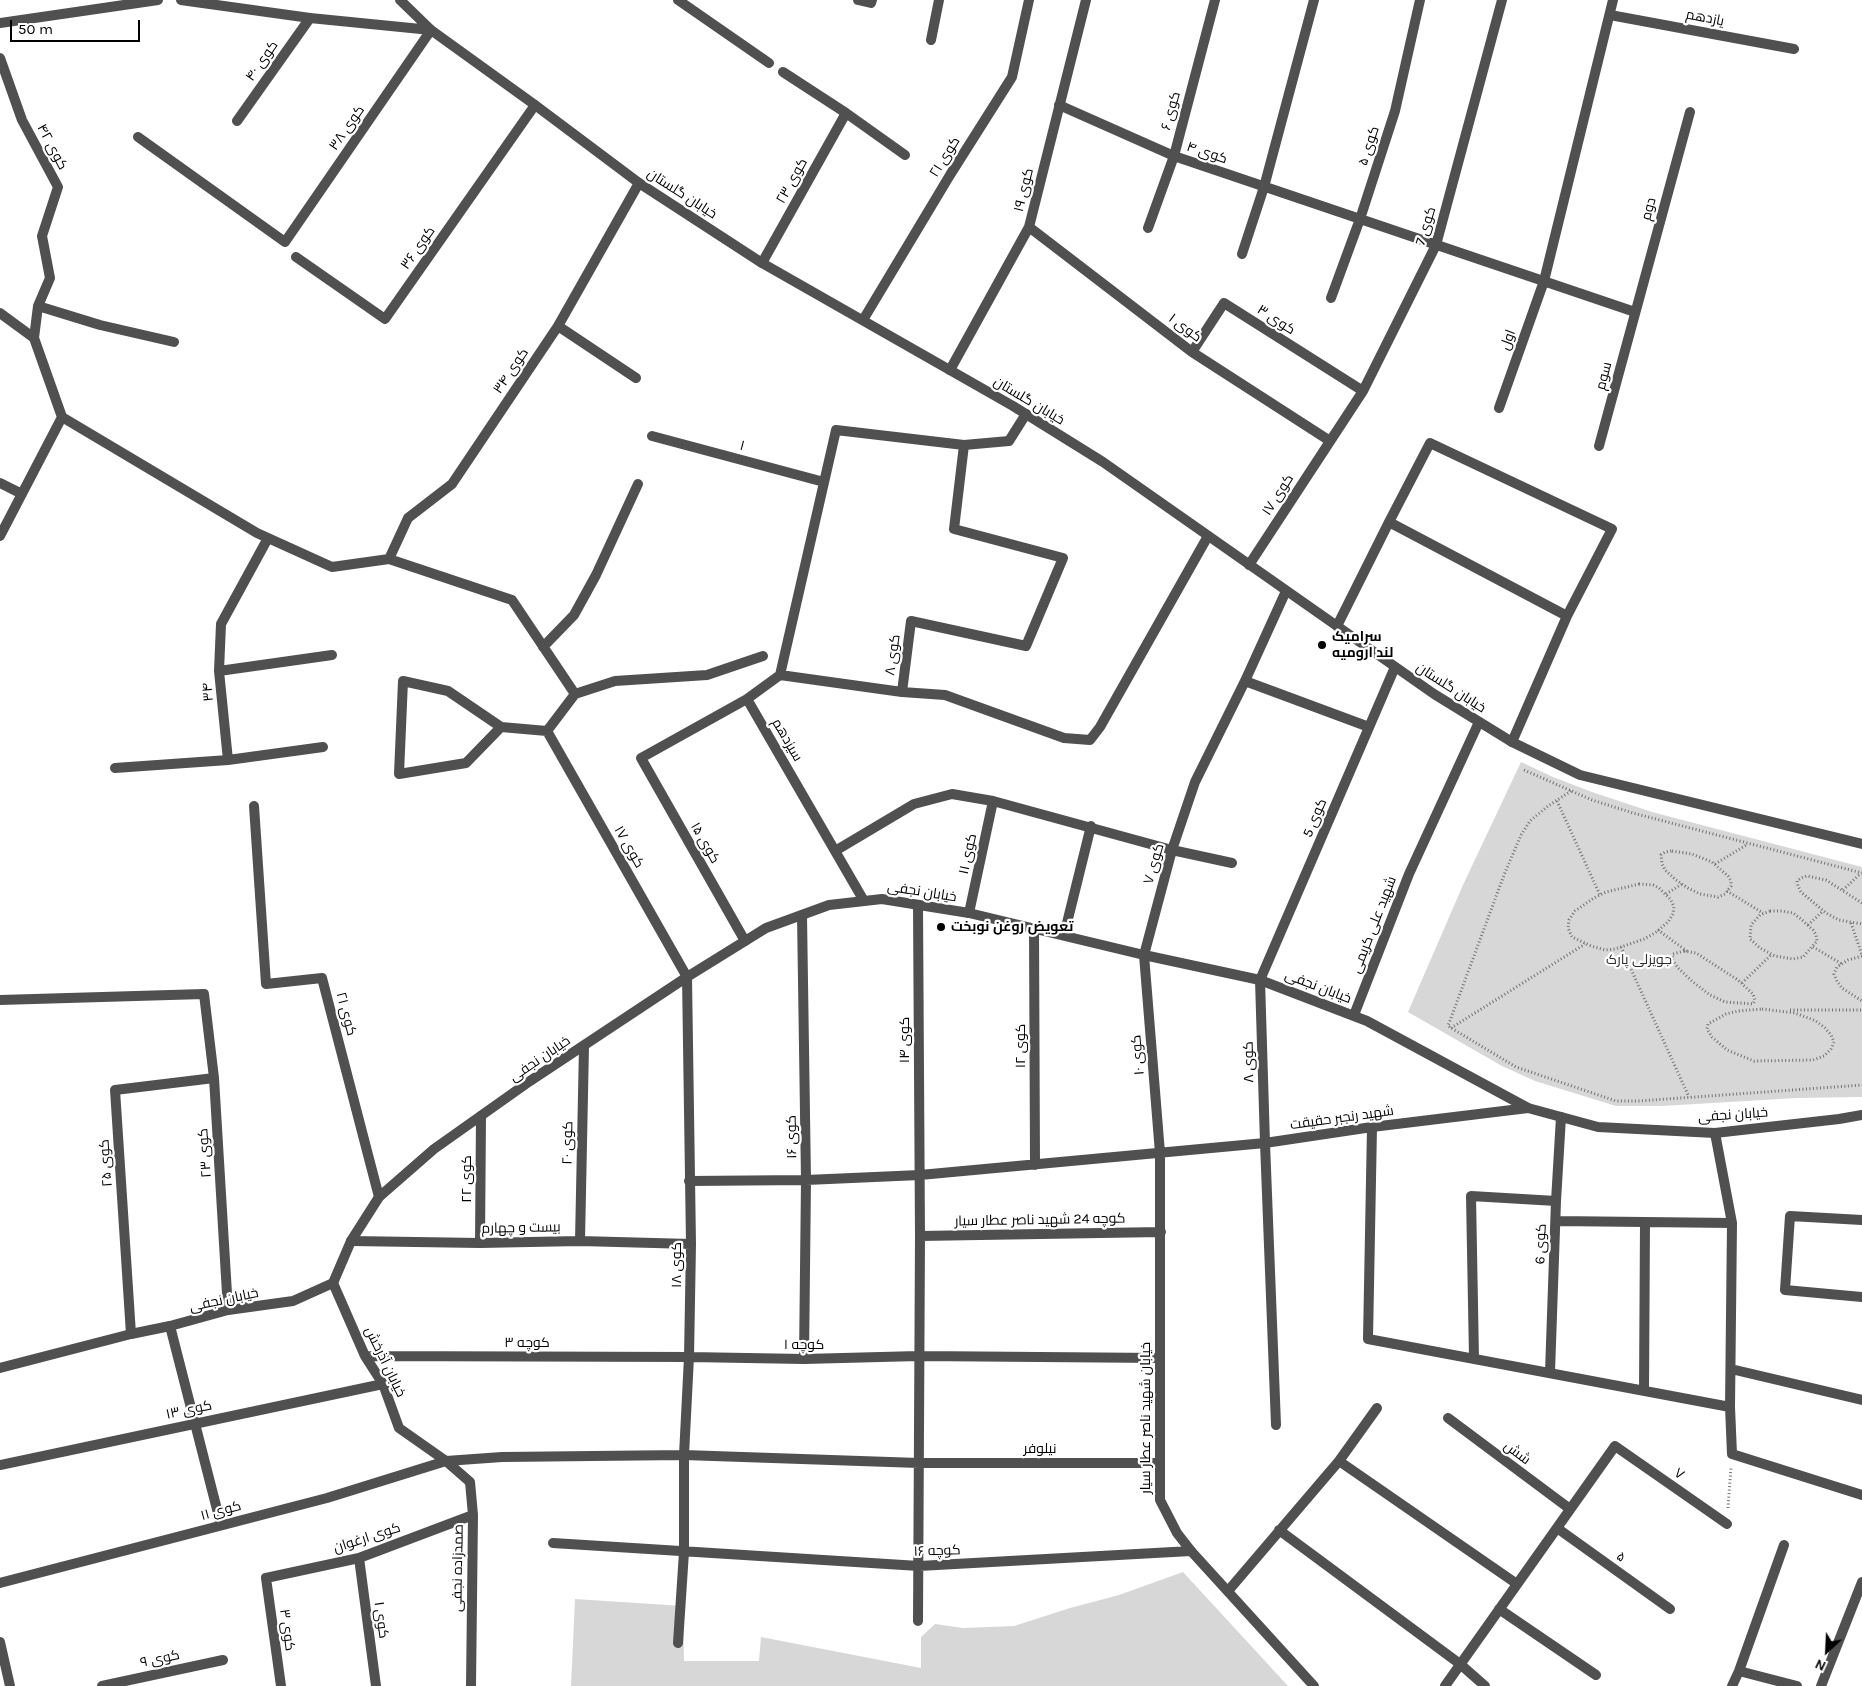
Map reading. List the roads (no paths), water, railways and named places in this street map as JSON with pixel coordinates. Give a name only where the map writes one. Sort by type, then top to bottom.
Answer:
[{"type":"street","points":[[0,22],[158,0]]},
{"type":"street","name":"خیابان گلستان","points":[[181,0],[310,18],[431,30],[536,105],[639,183],[762,263],[1026,414],[1103,462],[1434,694],[1512,742],[1580,774],[1862,844]]},
{"type":"street","points":[[400,0],[431,30]]},
{"type":"street","points":[[678,0],[769,63]]},
{"type":"street","points":[[858,0],[871,3],[872,0]]},
{"type":"street","points":[[930,40],[939,0]]},
{"type":"street","name":"کوی ۲۱","points":[[863,320],[1012,78],[1029,0]]},
{"type":"street","name":"کوی ۱۹","points":[[950,370],[1029,228],[1086,0]]},
{"type":"street","name":"کوی ۶","points":[[1148,228],[1174,156],[1215,0]]},
{"type":"street","points":[[1242,254],[1264,187],[1314,0]]},
{"type":"street","name":"کوی ۵","points":[[1331,298],[1360,219],[1395,111],[1420,0]]},
{"type":"street","name":"کوی 7","points":[[1330,441],[1362,391],[1436,245],[1502,0]]},
{"type":"street","name":"اول","points":[[1499,408],[1544,281],[1613,0]]},
{"type":"street","name":"یازدهم","points":[[1610,14],[1794,49]]},
{"type":"street","name":"کوی ۴۰","points":[[237,121],[310,18]]},
{"type":"street","name":"کوی ۳۸","points":[[138,137],[285,242],[431,30]]},
{"type":"street","name":"کوی ۴۲","points":[[0,58],[22,120],[58,188],[42,236],[50,278],[38,306],[34,338]]},
{"type":"street","points":[[783,72],[846,113],[905,155]]},
{"type":"street","name":"کوی ۳۶","points":[[296,257],[386,319],[536,105]]},
{"type":"street","name":"کوی ۴","points":[[1059,105],[1174,156],[1635,312]]},
{"type":"street","name":"دوم","points":[[1635,312],[1690,112]]},
{"type":"street","name":"کوی ۲۳","points":[[762,263],[846,113]]},
{"type":"street","name":"کوی ۳۴","points":[[389,559],[408,518],[452,484],[558,326],[639,183]]},
{"type":"street","name":"کوی ۱","points":[[1029,228],[1192,352],[1330,441]]},
{"type":"street","name":"کوی ۳","points":[[1192,352],[1224,302],[1362,391]]},
{"type":"street","points":[[38,306],[100,326],[174,342]]},
{"type":"street","name":"سوم","points":[[1599,446],[1635,312]]},
{"type":"street","points":[[0,313],[34,338],[62,417],[268,538],[332,567],[389,559],[512,600],[575,694]]},
{"type":"street","points":[[558,326],[636,378]]},
{"type":"street","points":[[747,699],[780,676],[836,430],[964,445],[1010,441],[1026,414]]},
{"type":"street","points":[[0,536],[62,417]]},
{"type":"street","name":"۱","points":[[652,436],[824,482]]},
{"type":"street","name":"کوی ۱۷","points":[[1248,565],[1330,441]]},
{"type":"street","points":[[1337,626],[1430,443],[1612,529],[1567,616],[1512,742]]},
{"type":"street","name":"کوی ۸","points":[[902,692],[912,621],[1026,646],[1063,558],[954,529],[964,445]]},
{"type":"street","points":[[0,483],[22,494]]},
{"type":"street","points":[[543,647],[574,615],[596,575],[638,484]]},
{"type":"street","points":[[1389,522],[1567,616]]},
{"type":"street","points":[[780,676],[902,692],[945,695],[1064,738],[1090,740],[1100,727],[1208,536]]},
{"type":"street","name":"۳۴","points":[[228,760],[220,671],[221,624],[268,538]]},
{"type":"street","name":"کوی ۷","points":[[1144,955],[1172,850],[1195,782],[1245,681],[1286,591]]},
{"type":"street","points":[[220,671],[332,655]]},
{"type":"street","points":[[501,727],[466,762],[399,774],[403,681],[448,692],[501,727],[547,731],[575,694],[615,681],[707,675],[763,656]]},
{"type":"street","name":"کوی 5","points":[[1260,980],[1395,667]]},
{"type":"street","points":[[1245,681],[1369,727]]},
{"type":"street","name":"کوی ۱۵","points":[[745,941],[641,758],[747,699]]},
{"type":"street","name":"سیزدهم","points":[[747,699],[864,901]]},
{"type":"street","name":"شهید علی کریمی","points":[[1354,1015],[1409,874],[1480,722]]},
{"type":"street","name":"کوی ۱۷","points":[[547,731],[687,978]]},
{"type":"street","points":[[115,768],[228,760],[322,747]]},
{"type":"street","points":[[835,851],[914,804],[952,794],[993,801],[1091,826],[1172,850],[1232,863]]},
{"type":"street","name":"کوی ۱۱","points":[[969,913],[993,801]]},
{"type":"street","name":"کوی ۲۱","points":[[254,806],[266,984],[322,978],[379,1196]]},
{"type":"street","points":[[1064,935],[1091,826]]},
{"type":"street","name":"خیابان نجفی","points":[[0,1368],[228,1310],[293,1301],[333,1283],[351,1240],[379,1196],[434,1149],[584,1046],[766,928],[829,905],[882,898],[918,904],[969,913],[1144,955],[1260,980],[1354,1015],[1528,1108],[1598,1127],[1715,1133],[1862,1115]]},
{"type":"street","name":"کوی ۱۴","points":[[918,904],[920,1175],[918,1621]]},
{"type":"street","name":"کوی ۱۶","points":[[802,915],[806,1180],[804,1359]]},
{"type":"street","name":"کوی ۱۲","points":[[1034,928],[1035,1165]]},
{"type":"street","name":"کوی ۱۰","points":[[1144,955],[1160,1154]]},
{"type":"street","name":"کوی ۱۸","points":[[678,1643],[684,1552],[684,1455],[689,1357],[691,1244],[687,978]]},
{"type":"street","name":"کوی ۸","points":[[1260,980],[1276,1426]]},
{"type":"street","name":"کوی ۲۳","points":[[0,1000],[204,994],[214,1078],[228,1310]]},
{"type":"street","name":"کوی ۲۰","points":[[580,1241],[584,1046]]},
{"type":"street","name":"کوی ۲۵","points":[[131,1334],[115,1090],[214,1078]]},
{"type":"street","name":"شهید رنجبر حقیقت","points":[[689,1181],[806,1180],[920,1175],[1035,1165],[1265,1143],[1372,1127],[1528,1108]]},
{"type":"street","name":"کوی ۲۲","points":[[480,1243],[481,1116]]},
{"type":"street","name":"کوی 6","points":[[1550,1372],[1561,1117]]},
{"type":"street","points":[[1372,1127],[1368,1339],[1730,1407]]},
{"type":"street","points":[[1715,1133],[1732,1223],[1730,1407],[1732,1454],[1862,1495]]},
{"type":"street","name":"خیابان شهید ناصر عطار سیار","points":[[1160,1154],[1160,1500],[1177,1533],[1191,1551],[1314,1686]]},
{"type":"street","points":[[1474,1358],[1471,1196],[1556,1201]]},
{"type":"street","points":[[1862,1220],[1790,1216],[1786,1290],[1862,1297]]},
{"type":"street","points":[[1556,1221],[1732,1223]]},
{"type":"street","points":[[1644,1390],[1645,1223]]},
{"type":"street","name":"کوچه 24 شهید ناصر عطار سیار","points":[[920,1236],[1161,1232]]},
{"type":"street","name":"بیست و چهارم","points":[[351,1240],[480,1243],[580,1241],[691,1244]]},
{"type":"street","name":"خیابان آذرخش","points":[[333,1283],[365,1356],[383,1384],[399,1428],[446,1460]]},
{"type":"street","points":[[170,1326],[221,1526]]},
{"type":"street","name":"کوچه ۳","points":[[365,1356],[689,1357]]},
{"type":"street","name":"کوچه ۱","points":[[689,1357],[804,1359],[919,1356],[1160,1358]]},
{"type":"street","points":[[1731,1369],[1862,1400]]},
{"type":"street","name":"کوی ۱۳","points":[[0,1465],[194,1422],[383,1384]]},
{"type":"street","points":[[1228,1592],[1340,1460],[1377,1408]]},
{"type":"street","name":"شش","points":[[1448,1418],[1570,1509]]},
{"type":"street","name":"۷","points":[[1570,1509],[1614,1446],[1727,1524]]},
{"type":"street","name":"کوی ۱۱","points":[[0,1583],[327,1498],[446,1460],[502,1457],[684,1455]]},
{"type":"street","name":"نیلوفر","points":[[684,1455],[919,1463],[1160,1463]]},
{"type":"street","name":"صمدزاده نجفی","points":[[446,1460],[470,1482],[473,1515],[471,1686]]},
{"type":"street","points":[[1340,1460],[1516,1584]]},
{"type":"street","points":[[1445,1686],[1570,1509]]},
{"type":"street","name":"کوی ارغوان","points":[[266,1578],[359,1558],[473,1515]]},
{"type":"street","name":"۵","points":[[1556,1528],[1670,1609]]},
{"type":"street","points":[[1279,1530],[1460,1664],[1484,1686]]},
{"type":"street","name":"کوچه ۱۶","points":[[553,1543],[919,1566],[1191,1551]]},
{"type":"street","points":[[1732,1686],[1784,1545]]},
{"type":"street","name":"کوی ۱","points":[[359,1558],[376,1686]]},
{"type":"street","name":"کوی ۳","points":[[266,1578],[281,1686]]},
{"type":"street","points":[[1821,1686],[1862,1582]]},
{"type":"street","points":[[1499,1609],[1596,1674]]},
{"type":"street","points":[[0,1642],[10,1686]]},
{"type":"street","name":"کوی ۹","points":[[102,1686],[135,1682],[223,1660]]},
{"type":"street","points":[[1739,1671],[1797,1686]]},
{"type":"place","name":"سرامیک لند ارومیه","points":[[1322,645]]},
{"type":"place","name":"تعویض روغن نوبخت","points":[[941,927]]},
{"type":"park label","name":"جویزلی پارک","points":[[1639,960]]}]
